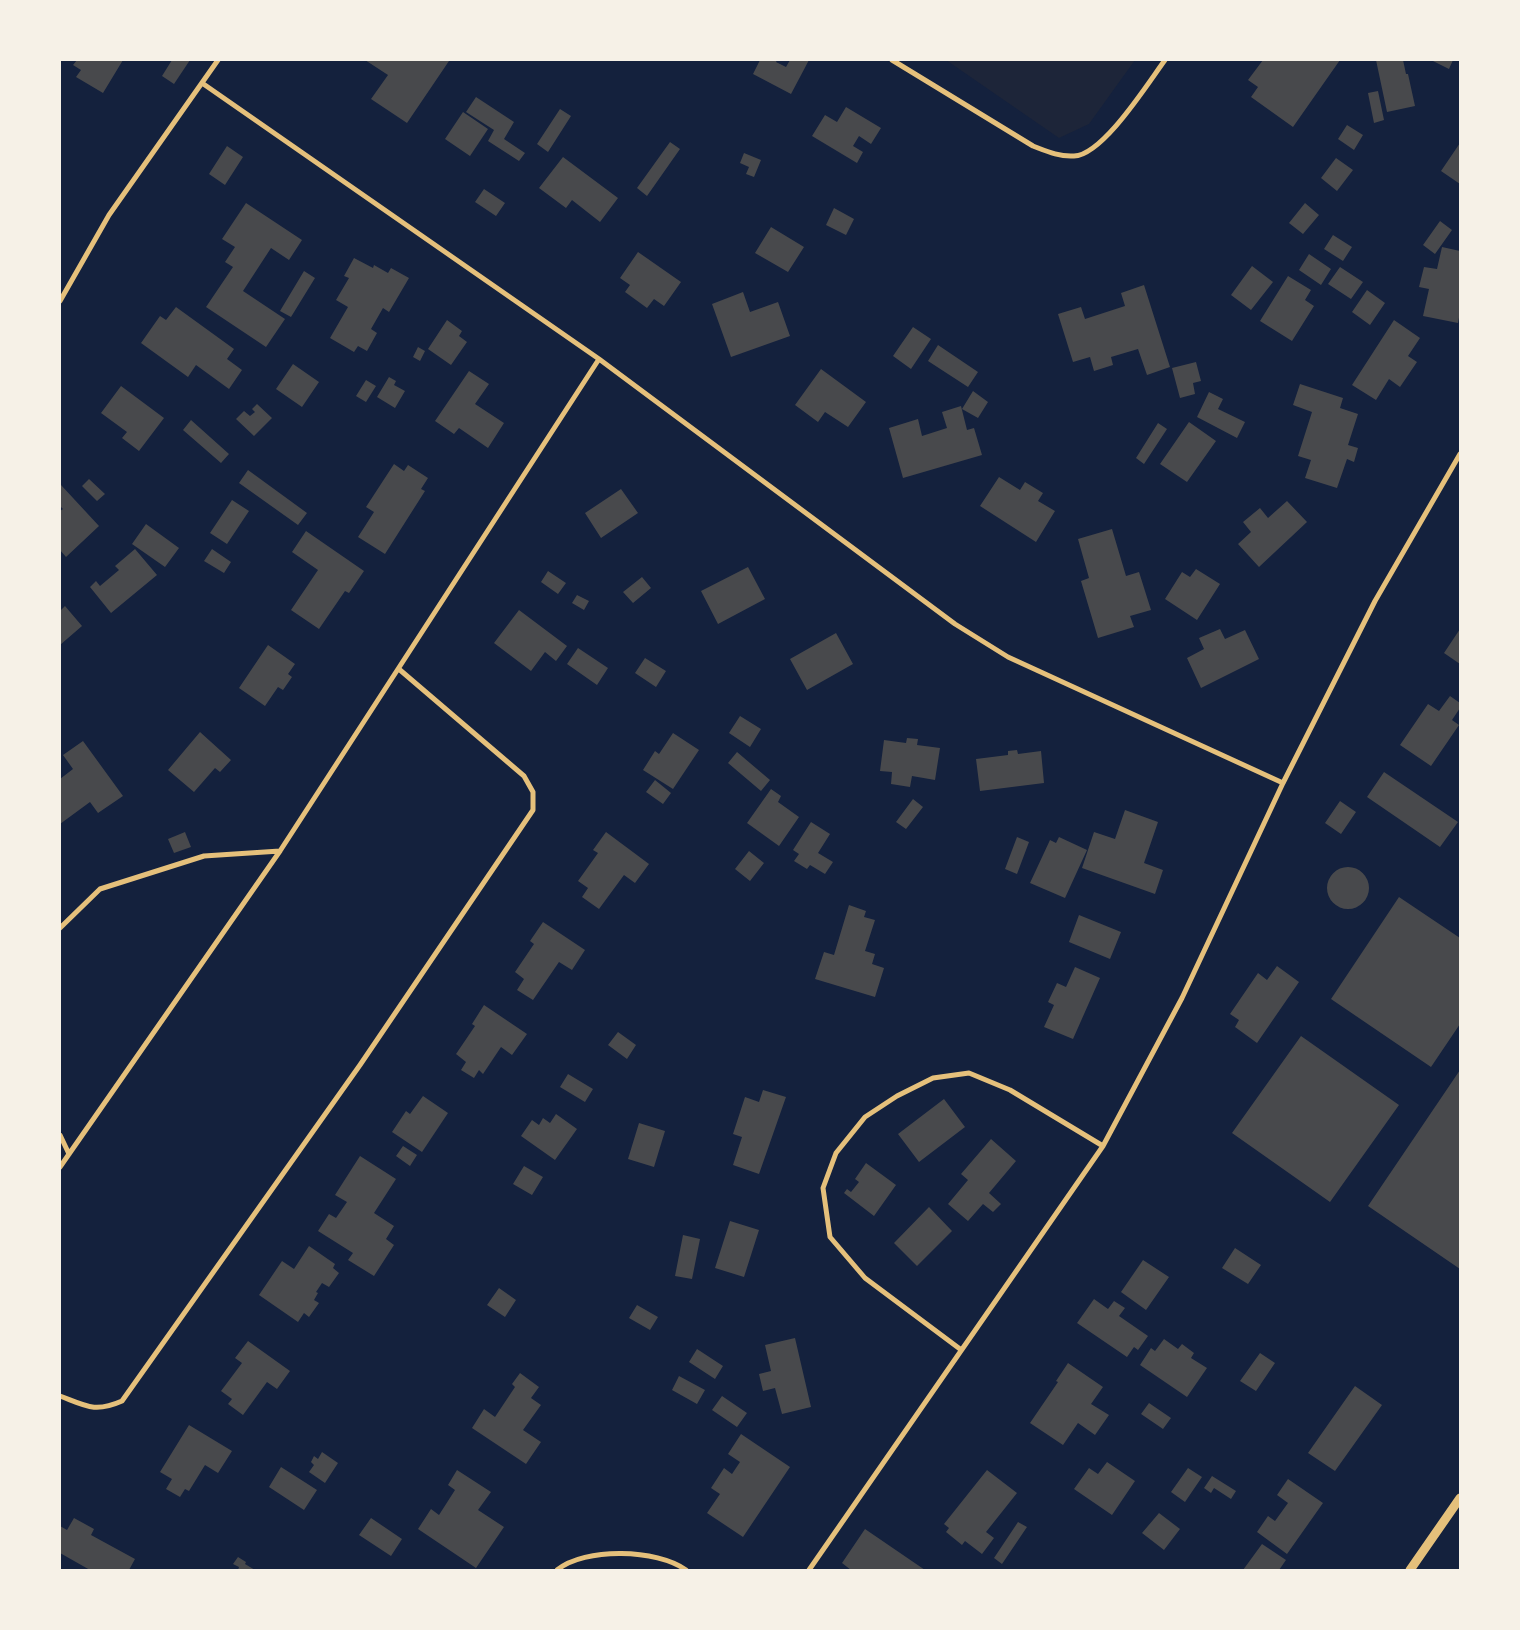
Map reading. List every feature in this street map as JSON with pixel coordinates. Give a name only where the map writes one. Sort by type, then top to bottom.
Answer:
[{"type":"street","points":[[60,301],[109,215],[218,60]]},
{"type":"street","points":[[892,60],[1033,146],[1058,155],[1076,156],[1096,146],[1132,106],[1165,60]]},
{"type":"street","points":[[202,83],[599,359],[955,624],[1008,657],[1283,783]]},
{"type":"street","points":[[60,1167],[280,852],[400,670],[599,359]]},
{"type":"street","points":[[809,1570],[960,1349],[1103,1146],[1182,998],[1283,783],[1375,601],[1460,454]]},
{"type":"street","points":[[60,1396],[83,1405],[104,1409],[122,1401],[360,1065],[533,810],[533,792],[524,776],[400,670]]},
{"type":"street","points":[[60,928],[100,888],[204,856],[280,852]]},
{"type":"street","points":[[960,1349],[865,1278],[830,1237],[823,1188],[836,1153],[865,1117],[897,1096],[933,1078],[969,1073],[1010,1090],[1103,1146]]},
{"type":"street","points":[[60,1135],[69,1154]]},
{"type":"street","points":[[1410,1570],[1460,1498]]},
{"type":"street","points":[[558,1570],[568,1561],[610,1554],[639,1554],[679,1564],[686,1570]]},
{"type":"shaded area","points":[[946,60],[1135,60],[1089,124],[1059,138]]},
{"type":"building","points":[[77,60],[123,60],[103,93],[76,77],[81,70],[73,65]]},
{"type":"building","points":[[172,60],[190,60],[174,84],[162,76]]},
{"type":"building","points":[[365,60],[449,61],[407,123],[371,99],[388,75]]},
{"type":"building","points":[[760,60],[777,60],[776,62],[786,67],[790,60],[809,60],[791,94],[753,74]]},
{"type":"building","points":[[1263,60],[1340,60],[1293,127],[1251,97],[1258,87],[1248,80]]},
{"type":"building","points":[[1376,60],[1403,60],[1415,106],[1387,112]]},
{"type":"building","points":[[1431,60],[1453,60],[1449,69]]},
{"type":"building","points":[[1378,91],[1384,120],[1374,123],[1368,93]]},
{"type":"building","points":[[476,97],[514,122],[504,139],[525,153],[519,161],[488,141],[494,130],[466,112]]},
{"type":"building","points":[[846,107],[881,128],[871,144],[859,136],[853,146],[863,152],[857,163],[812,136],[825,115],[837,122]]},
{"type":"building","points":[[560,109],[571,116],[548,152],[537,144]]},
{"type":"building","points":[[463,112],[488,129],[470,156],[445,139]]},
{"type":"building","points":[[1347,125],[1363,135],[1354,150],[1338,139]]},
{"type":"building","points":[[670,142],[680,149],[647,196],[637,188]]},
{"type":"building","points":[[1460,143],[1460,184],[1441,171]]},
{"type":"building","points":[[227,146],[243,157],[225,185],[209,174]]},
{"type":"building","points":[[744,153],[761,160],[754,177],[746,174],[749,167],[740,163]]},
{"type":"building","points":[[563,157],[618,198],[600,222],[572,200],[566,208],[539,188]]},
{"type":"building","points":[[1336,158],[1353,170],[1337,191],[1321,178]]},
{"type":"building","points":[[484,189],[505,203],[496,216],[475,202]]},
{"type":"building","points":[[246,203],[302,240],[289,260],[271,248],[243,291],[285,319],[266,347],[206,307],[233,267],[225,262],[235,247],[222,239]]},
{"type":"building","points":[[1305,203],[1319,215],[1303,234],[1289,223]]},
{"type":"building","points":[[834,208],[854,219],[846,235],[826,225]]},
{"type":"building","points":[[1440,221],[1452,230],[1435,254],[1423,245]]},
{"type":"building","points":[[771,227],[804,247],[788,272],[755,253]]},
{"type":"building","points":[[1333,235],[1352,247],[1343,261],[1324,249]]},
{"type":"building","points":[[1442,247],[1460,251],[1460,312],[1458,323],[1423,316],[1429,289],[1419,287],[1424,267],[1437,269]]},
{"type":"building","points":[[638,252],[681,282],[664,306],[654,299],[647,308],[625,292],[630,285],[620,278]]},
{"type":"building","points":[[1309,254],[1331,269],[1321,285],[1299,270]]},
{"type":"building","points":[[354,258],[373,268],[374,265],[388,273],[391,268],[409,278],[389,312],[383,308],[371,329],[377,333],[367,351],[358,346],[354,352],[330,338],[348,307],[336,300],[349,278],[344,276]]},
{"type":"building","points":[[1252,266],[1273,282],[1251,310],[1231,295]]},
{"type":"building","points":[[1340,267],[1363,282],[1351,299],[1328,284]]},
{"type":"building","points":[[304,271],[315,278],[291,317],[280,311]]},
{"type":"building","points":[[1288,276],[1311,290],[1305,300],[1314,306],[1292,341],[1260,321]]},
{"type":"building","points":[[1144,285],[1170,367],[1147,375],[1138,349],[1111,357],[1113,365],[1094,371],[1090,357],[1073,362],[1058,314],[1081,307],[1085,319],[1125,306],[1121,293]]},
{"type":"building","points":[[1367,290],[1385,303],[1370,325],[1352,312]]},
{"type":"building","points":[[743,292],[750,312],[778,302],[790,336],[731,357],[712,304]]},
{"type":"building","points":[[176,307],[234,349],[227,359],[242,370],[229,389],[196,365],[188,377],[141,343],[160,316],[166,320]]},
{"type":"building","points":[[447,320],[462,331],[459,336],[467,342],[451,365],[428,349]]},
{"type":"building","points":[[1394,320],[1420,338],[1408,356],[1417,362],[1400,387],[1389,379],[1376,400],[1352,385]]},
{"type":"building","points":[[913,327],[931,339],[911,369],[893,356]]},
{"type":"building","points":[[938,345],[978,372],[968,387],[928,361]]},
{"type":"building","points":[[418,347],[425,351],[420,361],[413,357]]},
{"type":"building","points":[[1196,362],[1201,381],[1193,383],[1195,394],[1180,398],[1172,368]]},
{"type":"building","points":[[293,364],[319,382],[302,407],[276,389]]},
{"type":"building","points":[[821,369],[866,402],[848,427],[825,412],[818,422],[795,405]]},
{"type":"building","points":[[469,371],[489,384],[475,404],[504,423],[488,448],[459,428],[454,434],[435,421]]},
{"type":"building","points":[[389,377],[396,381],[394,385],[405,391],[395,408],[377,397]]},
{"type":"building","points":[[366,380],[376,386],[366,402],[356,396]]},
{"type":"building","points":[[1300,384],[1343,398],[1340,408],[1358,414],[1348,445],[1358,448],[1354,462],[1347,459],[1337,488],[1305,478],[1311,460],[1298,456],[1312,412],[1293,405]]},
{"type":"building","points":[[121,386],[164,418],[139,451],[122,438],[127,432],[101,413]]},
{"type":"building","points":[[973,391],[988,402],[978,418],[962,409]]},
{"type":"building","points":[[1209,392],[1223,399],[1218,409],[1245,422],[1237,438],[1197,417]]},
{"type":"building","points":[[257,404],[272,418],[254,436],[236,419],[244,411],[250,416],[255,412],[252,409]]},
{"type":"building","points":[[961,406],[967,430],[974,428],[982,455],[903,478],[889,428],[918,419],[922,436],[947,428],[942,412]]},
{"type":"building","points":[[191,420],[229,454],[221,463],[183,430]]},
{"type":"building","points":[[1189,422],[1216,441],[1187,482],[1160,464]]},
{"type":"building","points":[[1158,423],[1167,429],[1144,464],[1136,458]]},
{"type":"building","points":[[394,464],[404,471],[408,465],[428,478],[421,489],[425,491],[385,554],[358,537],[374,512],[366,507]]},
{"type":"building","points":[[248,470],[307,513],[298,525],[239,483]]},
{"type":"building","points":[[999,477],[1020,490],[1025,482],[1043,493],[1038,501],[1055,511],[1036,542],[980,506]]},
{"type":"building","points":[[89,479],[105,494],[97,501],[82,486]]},
{"type":"building","points":[[61,485],[99,526],[66,557],[60,550],[60,511],[63,509],[60,506]]},
{"type":"building","points":[[621,489],[638,513],[601,538],[585,513]]},
{"type":"building","points":[[232,500],[249,511],[227,544],[210,533]]},
{"type":"building","points":[[1287,501],[1307,522],[1259,567],[1238,544],[1251,532],[1243,522],[1260,508],[1268,518]]},
{"type":"building","points":[[146,524],[179,548],[165,567],[132,544]]},
{"type":"building","points":[[1112,529],[1126,576],[1139,572],[1151,610],[1130,616],[1134,627],[1098,638],[1081,581],[1089,578],[1078,539]]},
{"type":"building","points":[[306,531],[364,571],[349,593],[345,591],[319,629],[291,610],[318,570],[292,552]]},
{"type":"building","points":[[135,549],[157,575],[111,613],[90,587],[96,581],[100,586],[119,570],[115,566]]},
{"type":"building","points":[[212,549],[231,562],[224,573],[204,561]]},
{"type":"building","points":[[748,567],[765,599],[718,624],[701,591]]},
{"type":"building","points":[[1196,569],[1220,584],[1197,620],[1165,599],[1182,572],[1190,577]]},
{"type":"building","points":[[548,571],[566,583],[558,594],[541,582]]},
{"type":"building","points":[[642,577],[651,588],[633,603],[623,592]]},
{"type":"building","points":[[577,595],[589,601],[584,610],[572,603]]},
{"type":"building","points":[[65,606],[82,626],[60,645],[60,611]]},
{"type":"building","points":[[519,610],[567,646],[556,661],[545,652],[531,671],[494,643]]},
{"type":"building","points":[[1220,629],[1225,639],[1245,630],[1259,659],[1201,688],[1187,658],[1204,649],[1199,638]]},
{"type":"building","points":[[1460,629],[1460,664],[1444,653]]},
{"type":"building","points":[[836,633],[853,664],[807,690],[790,659]]},
{"type":"building","points":[[268,645],[295,664],[288,674],[292,677],[283,690],[278,687],[265,706],[239,688]]},
{"type":"building","points":[[578,648],[608,668],[597,685],[567,664]]},
{"type":"building","points":[[645,658],[666,671],[656,687],[635,673]]},
{"type":"building","points":[[1450,696],[1460,703],[1460,708],[1452,720],[1459,725],[1431,766],[1400,745],[1428,704],[1439,711]]},
{"type":"building","points":[[740,716],[761,729],[750,747],[729,733]]},
{"type":"building","points":[[200,732],[231,760],[220,772],[215,768],[194,792],[168,770]]},
{"type":"building","points":[[673,733],[699,750],[673,789],[643,770],[655,751],[659,754]]},
{"type":"building","points":[[907,738],[918,739],[917,745],[940,748],[935,780],[912,776],[910,787],[891,784],[892,772],[880,771],[884,740],[906,743]]},
{"type":"building","points":[[83,741],[123,796],[98,813],[90,802],[60,824],[60,779],[73,769],[63,755]]},
{"type":"building","points":[[1017,750],[1018,754],[1041,751],[1044,783],[980,791],[976,759],[1008,755],[1008,751]]},
{"type":"building","points":[[737,752],[770,780],[761,791],[728,763]]},
{"type":"building","points":[[1384,772],[1458,822],[1440,847],[1367,797]]},
{"type":"building","points":[[655,780],[671,793],[663,804],[646,792]]},
{"type":"building","points":[[771,789],[781,796],[778,802],[799,817],[779,846],[747,823]]},
{"type":"building","points":[[913,799],[923,807],[906,829],[896,822]]},
{"type":"building","points":[[1340,801],[1356,812],[1341,834],[1325,823]]},
{"type":"building","points":[[1125,810],[1158,822],[1144,863],[1163,870],[1155,894],[1082,868],[1094,832],[1115,839]]},
{"type":"building","points":[[811,822],[830,834],[818,853],[833,862],[825,874],[810,865],[807,869],[794,861],[799,854],[793,850]]},
{"type":"building","points":[[185,832],[191,847],[174,853],[168,839]]},
{"type":"building","points":[[606,832],[649,864],[635,883],[624,875],[599,909],[582,897],[588,888],[578,881],[598,853],[593,850]]},
{"type":"building","points":[[1017,837],[1029,842],[1017,874],[1005,869]]},
{"type":"building","points":[[1059,837],[1087,850],[1065,898],[1030,883],[1050,840],[1056,843]]},
{"type":"building","points":[[749,851],[764,863],[750,881],[735,869]]},
{"type":"building","points":[[1352,867],[1360,870],[1366,876],[1369,888],[1366,900],[1360,906],[1344,909],[1336,906],[1330,900],[1327,884],[1330,876],[1336,870]]},
{"type":"building","points":[[1399,897],[1460,938],[1460,1024],[1431,1067],[1331,999]]},
{"type":"building","points":[[849,905],[866,911],[864,917],[875,920],[865,951],[875,954],[872,964],[884,968],[875,997],[815,979],[824,952],[834,955]]},
{"type":"building","points":[[1079,915],[1121,932],[1110,959],[1069,942]]},
{"type":"building","points":[[543,922],[585,950],[572,970],[559,962],[533,1000],[517,990],[524,979],[515,972],[534,944],[530,941]]},
{"type":"building","points":[[1277,966],[1299,982],[1257,1043],[1235,1027],[1239,1020],[1230,1014],[1258,973],[1267,980]]},
{"type":"building","points":[[1075,967],[1100,978],[1073,1039],[1044,1027],[1054,1005],[1048,1002],[1057,983],[1066,987]]},
{"type":"building","points":[[484,1005],[527,1034],[512,1055],[501,1047],[483,1074],[479,1070],[474,1078],[461,1070],[466,1062],[456,1054],[475,1026],[472,1024]]},
{"type":"building","points":[[618,1032],[636,1045],[627,1059],[608,1045]]},
{"type":"building","points":[[1301,1036],[1399,1105],[1330,1202],[1232,1133]]},
{"type":"building","points":[[1460,1070],[1460,1269],[1368,1206]]},
{"type":"building","points":[[568,1074],[593,1089],[585,1102],[560,1087]]},
{"type":"building","points":[[763,1090],[786,1097],[759,1174],[733,1165],[742,1137],[733,1134],[745,1097],[759,1102]]},
{"type":"building","points":[[423,1096],[448,1113],[422,1152],[392,1132],[406,1111],[410,1114]]},
{"type":"building","points":[[944,1099],[965,1127],[919,1162],[898,1134]]},
{"type":"building","points":[[556,1114],[577,1129],[555,1160],[521,1136],[532,1120],[539,1125],[543,1118],[550,1123]]},
{"type":"building","points":[[639,1123],[665,1131],[654,1167],[628,1159]]},
{"type":"building","points":[[991,1139],[1016,1161],[989,1193],[1001,1204],[993,1212],[983,1204],[968,1221],[948,1204],[968,1180],[961,1174]]},
{"type":"building","points":[[403,1146],[417,1155],[410,1166],[396,1156]]},
{"type":"building","points":[[360,1156],[396,1179],[374,1213],[394,1226],[386,1239],[394,1245],[374,1276],[348,1260],[353,1253],[318,1231],[329,1214],[336,1218],[347,1202],[335,1195]]},
{"type":"building","points":[[866,1163],[896,1185],[874,1216],[844,1193],[847,1189],[851,1192],[859,1182],[855,1179]]},
{"type":"building","points":[[524,1166],[543,1177],[532,1195],[513,1184]]},
{"type":"building","points":[[929,1207],[952,1231],[917,1266],[894,1243]]},
{"type":"building","points":[[730,1221],[759,1230],[744,1277],[715,1268]]},
{"type":"building","points":[[683,1235],[700,1239],[692,1279],[675,1276]]},
{"type":"building","points":[[309,1246],[335,1264],[333,1268],[339,1273],[329,1287],[322,1283],[316,1292],[318,1293],[314,1300],[319,1303],[309,1317],[304,1313],[298,1322],[259,1295],[282,1261],[294,1269]]},
{"type":"building","points":[[1235,1248],[1261,1265],[1248,1284],[1222,1268]]},
{"type":"building","points":[[1143,1260],[1169,1277],[1146,1310],[1121,1292]]},
{"type":"building","points":[[499,1288],[516,1300],[505,1317],[487,1305]]},
{"type":"building","points":[[1094,1299],[1108,1309],[1114,1301],[1125,1308],[1119,1316],[1148,1336],[1138,1350],[1134,1347],[1127,1357],[1077,1323]]},
{"type":"building","points":[[637,1305],[658,1317],[650,1330],[629,1318]]},
{"type":"building","points":[[795,1338],[811,1407],[782,1414],[775,1388],[763,1391],[759,1374],[771,1371],[765,1345]]},
{"type":"building","points":[[1164,1339],[1178,1349],[1182,1344],[1194,1353],[1191,1358],[1207,1368],[1187,1397],[1140,1365],[1151,1348],[1155,1351]]},
{"type":"building","points":[[248,1341],[290,1371],[277,1389],[267,1382],[243,1415],[228,1404],[232,1399],[221,1391],[242,1363],[235,1358]]},
{"type":"building","points":[[697,1349],[723,1366],[715,1379],[689,1362]]},
{"type":"building","points":[[1260,1353],[1275,1363],[1256,1391],[1240,1381]]},
{"type":"building","points":[[1068,1363],[1103,1387],[1091,1404],[1109,1415],[1095,1435],[1078,1423],[1063,1445],[1030,1423],[1058,1382],[1056,1381]]},
{"type":"building","points":[[520,1373],[539,1387],[531,1398],[541,1405],[523,1430],[541,1442],[526,1464],[472,1428],[484,1409],[495,1417],[515,1387],[512,1384]]},
{"type":"building","points":[[679,1376],[705,1390],[697,1404],[672,1390]]},
{"type":"building","points":[[1355,1386],[1382,1405],[1335,1471],[1308,1453]]},
{"type":"building","points":[[722,1396],[747,1413],[737,1427],[712,1410]]},
{"type":"building","points":[[1149,1403],[1171,1418],[1163,1429],[1141,1414]]},
{"type":"building","points":[[189,1425],[232,1451],[218,1473],[205,1465],[189,1491],[185,1489],[180,1497],[166,1489],[172,1479],[160,1472]]},
{"type":"building","points":[[741,1434],[790,1467],[743,1537],[707,1513],[720,1494],[711,1488],[724,1468],[732,1474],[740,1462],[728,1454]]},
{"type":"building","points":[[322,1452],[338,1463],[325,1483],[309,1472],[314,1465],[311,1462],[314,1456],[318,1459]]},
{"type":"building","points":[[1107,1462],[1135,1481],[1112,1515],[1074,1489],[1089,1468],[1098,1474]]},
{"type":"building","points":[[281,1467],[317,1490],[304,1510],[269,1487]]},
{"type":"building","points":[[1188,1468],[1202,1477],[1185,1502],[1171,1492]]},
{"type":"building","points":[[457,1470],[491,1492],[478,1510],[504,1527],[476,1568],[418,1529],[431,1509],[439,1515],[455,1490],[448,1485]]},
{"type":"building","points":[[987,1470],[1017,1493],[986,1532],[994,1538],[982,1554],[965,1541],[962,1545],[946,1532],[949,1528],[944,1524]]},
{"type":"building","points":[[1212,1476],[1236,1491],[1231,1499],[1214,1488],[1211,1493],[1204,1488]]},
{"type":"building","points":[[1288,1479],[1323,1503],[1287,1554],[1257,1532],[1268,1516],[1275,1521],[1288,1503],[1277,1495]]},
{"type":"building","points":[[1159,1513],[1180,1529],[1164,1550],[1142,1533]]},
{"type":"building","points":[[74,1518],[94,1529],[91,1535],[135,1559],[129,1570],[90,1570],[60,1553],[60,1526],[67,1530]]},
{"type":"building","points":[[371,1518],[402,1539],[391,1556],[359,1535]]},
{"type":"building","points":[[1018,1522],[1027,1527],[1002,1564],[994,1558]]},
{"type":"building","points":[[865,1529],[925,1570],[851,1570],[842,1563]]},
{"type":"building","points":[[1262,1544],[1286,1560],[1279,1570],[1243,1570]]},
{"type":"building","points":[[238,1557],[255,1570],[238,1570],[239,1567],[233,1564]]}]
